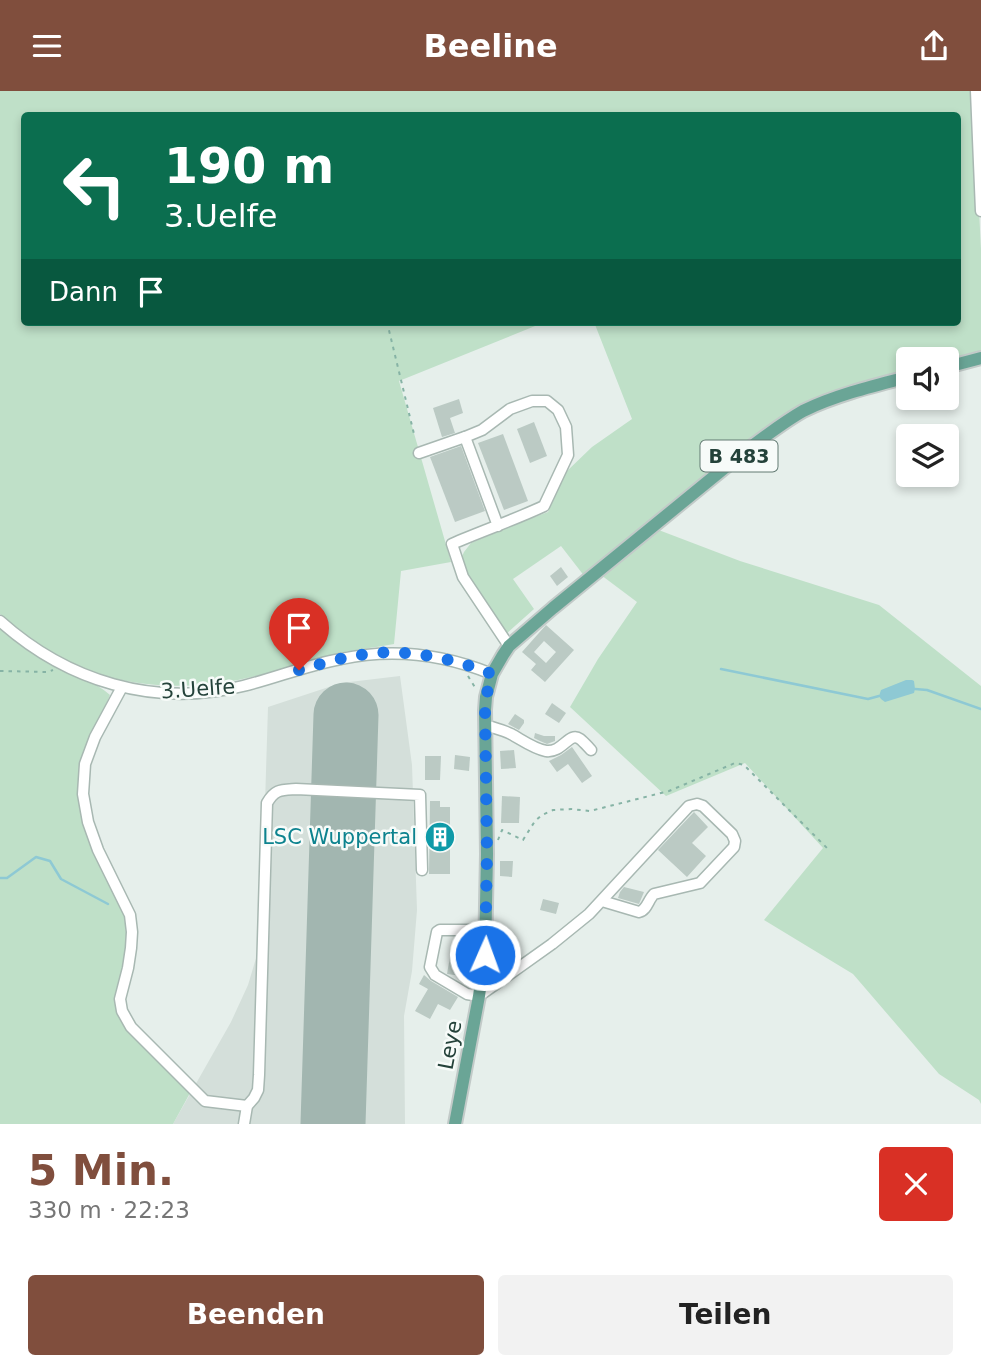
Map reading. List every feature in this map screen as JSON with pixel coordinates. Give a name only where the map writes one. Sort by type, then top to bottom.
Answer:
[{"type":"main road","points":[[959,364],[981,358]]},
{"type":"main road","name":"B 483","points":[[486,930],[486,697],[492,674],[502,655],[509,646],[592,576],[777,428],[804,411],[830,400],[896,381]]},
{"type":"main road","name":"Leye","points":[[455,1124],[479,996],[486,930]]},
{"type":"street","points":[[976,91],[981,211]]},
{"type":"street","points":[[419,453],[482,430],[510,409],[532,401],[547,401],[558,410],[566,427],[568,455],[544,506],[452,544],[463,577],[509,646]]},
{"type":"street","points":[[465,437],[498,526]]},
{"type":"street","name":"3.Uelfe","points":[[0,621],[16,636],[72,671],[122,687],[153,692],[214,691],[241,687],[340,659],[375,653],[431,656],[492,674]]},
{"type":"street","points":[[122,687],[95,737],[85,764],[83,794],[88,822],[98,850],[130,915],[131,948],[120,999],[122,1011],[131,1027],[205,1101],[247,1106]]},
{"type":"street","points":[[485,725],[508,733],[543,751],[562,747],[574,736],[592,750]]},
{"type":"street","points":[[244,1124],[247,1106],[258,1090],[267,803],[272,794],[296,789],[420,796],[422,870]]},
{"type":"street","points":[[486,930],[437,932],[430,967],[435,975],[467,994],[479,996],[552,944],[602,901],[689,806],[703,806],[732,834],[734,848],[700,883],[654,894],[639,912],[602,901]]},
{"type":"path","points":[[388,326],[414,434]]},
{"type":"path","points":[[0,671],[48,672],[53,671],[57,663]]},
{"type":"path","points":[[466,673],[475,686],[477,695]]},
{"type":"path","points":[[487,854],[494,849],[502,830],[523,840],[536,821],[553,810],[590,811],[669,791],[735,763],[744,765],[828,849]]},
{"type":"shaded area","points":[[400,676],[412,765],[417,910],[412,971],[404,1016],[405,1124],[173,1124],[231,1022],[248,985],[257,955],[262,900],[268,707],[341,683]]},
{"type":"green space","points":[[0,91],[973,91],[981,249],[981,353],[959,360],[959,347],[896,347],[896,378],[804,408],[585,577],[561,546],[513,579],[534,609],[505,635],[459,563],[471,543],[548,512],[566,472],[592,447],[632,419],[596,326],[961,326],[961,112],[21,112],[21,326],[535,326],[399,381],[451,562],[401,571],[394,644],[343,652],[250,677],[187,686],[137,683],[112,678],[65,661],[31,640],[0,614]]},
{"type":"green space","points":[[656,529],[740,561],[879,605],[981,686],[981,1104],[939,1074],[853,974],[764,920],[823,848],[745,763],[666,796],[570,707],[598,659],[637,602],[601,575]]},
{"type":"green space","points":[[0,627],[48,663],[91,682],[110,695],[82,760],[79,786],[83,821],[124,914],[127,941],[117,996],[117,1013],[190,1093],[173,1124],[0,1124]]},
{"type":"water","points":[[906,680],[914,681],[914,693],[885,702],[881,699],[881,690]]},
{"type":"building","points":[[459,399],[463,413],[450,418],[455,433],[442,437],[433,408]]},
{"type":"building","points":[[534,422],[547,456],[530,463],[517,429]]},
{"type":"building","points":[[503,434],[528,501],[504,510],[478,443]]},
{"type":"building","points":[[461,446],[485,511],[455,522],[430,457]]},
{"type":"building","points":[[561,567],[568,577],[557,586],[550,576]]},
{"type":"building","points":[[546,625],[574,650],[545,682],[531,670],[536,664],[522,652]],"holes":[[[544,641],[556,652],[546,663],[534,652]]]},
{"type":"building","points":[[552,703],[566,713],[559,723],[545,714]]},
{"type":"building","points":[[515,714],[524,720],[519,730],[508,724]]},
{"type":"building","points":[[535,733],[555,736],[555,741],[547,744],[534,738]]},
{"type":"building","points":[[572,747],[592,776],[582,783],[568,764],[557,772],[549,761]]},
{"type":"building","points":[[514,750],[516,768],[501,769],[500,751]]},
{"type":"building","points":[[455,755],[470,757],[469,771],[454,769]]},
{"type":"building","points":[[425,756],[441,756],[440,780],[425,780]]},
{"type":"building","points":[[502,796],[520,797],[519,823],[501,823]]},
{"type":"building","name":"LSC Wuppertal","points":[[430,801],[440,801],[440,807],[450,807],[450,874],[429,874]]},
{"type":"building","points":[[694,812],[708,827],[692,843],[706,856],[687,877],[658,850]]},
{"type":"building","points":[[500,861],[513,861],[512,877],[500,876]]},
{"type":"building","points":[[624,887],[644,892],[639,904],[618,898]]},
{"type":"building","points":[[543,899],[559,903],[556,914],[540,910]]},
{"type":"building","points":[[451,951],[473,955],[469,977],[447,974]]},
{"type":"building","points":[[424,975],[458,997],[450,1010],[438,1004],[430,1019],[415,1011],[428,989],[419,984]]},
{"type":"waterway","points":[[721,669],[868,699],[879,696]]},
{"type":"waterway","points":[[915,689],[927,690],[981,709]]},
{"type":"waterway","points":[[0,878],[7,878],[36,857],[50,861],[61,879],[108,904]]},
{"type":"runway","points":[[333,1124],[346,715]]},
{"type":"place","name":"LSC Wuppertal","points":[[440,837]]},
{"type":"route","points":[[299,670],[375,653],[407,653],[454,661],[492,674],[485,710],[485,955]]}]
